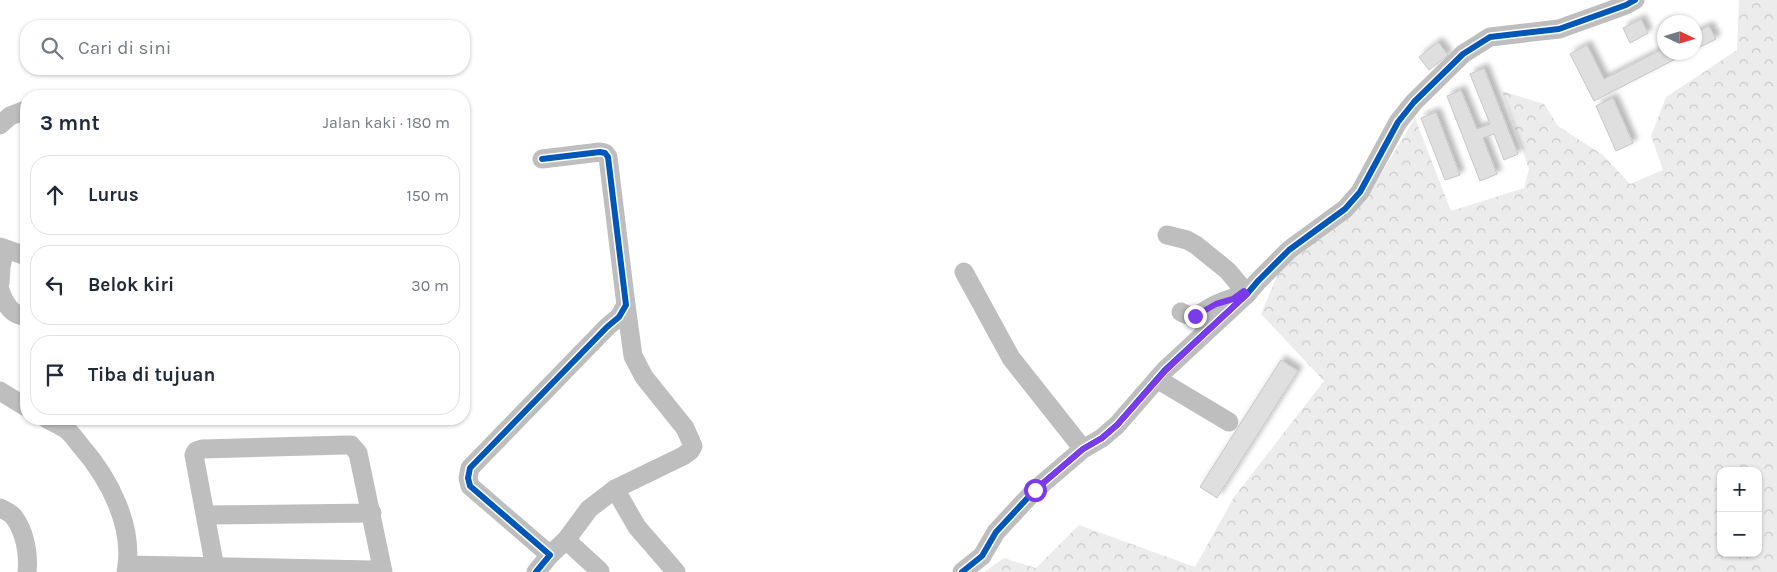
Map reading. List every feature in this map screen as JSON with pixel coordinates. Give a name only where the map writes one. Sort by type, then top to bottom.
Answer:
[{"type":"street","points":[[962,572],[982,556],[996,532],[1035,490],[1083,449],[1102,438],[1117,425],[1157,379],[1289,250],[1345,209],[1360,192],[1398,122],[1414,102],[1462,54],[1490,37],[1559,29],[1635,0]]},
{"type":"street","points":[[0,125],[10,116],[20,112]]},
{"type":"street","points":[[536,572],[566,540],[588,509],[615,489],[683,456],[693,446],[685,428],[644,377],[633,356],[608,157],[605,153],[600,152],[542,159]]},
{"type":"street","points":[[1168,235],[1187,240],[1196,245],[1228,271],[1246,293]]},
{"type":"street","points":[[0,283],[1,267],[15,249]]},
{"type":"street","points":[[964,272],[1011,358],[1083,449]]},
{"type":"street","points":[[0,290],[5,305],[20,316]]},
{"type":"street","points":[[1181,312],[1195,316],[1216,304],[1246,293]]},
{"type":"street","points":[[550,555],[470,486],[468,478],[470,468],[607,327],[619,317],[626,305]]},
{"type":"street","points":[[1157,379],[1229,422]]},
{"type":"street","points":[[0,392],[20,404]]},
{"type":"street","points":[[58,425],[68,431],[94,460],[112,492],[126,533],[127,569],[372,570],[377,572]]},
{"type":"street","points":[[215,570],[194,456],[196,451],[202,449],[351,445],[358,453],[383,572]]},
{"type":"street","points":[[615,489],[637,527],[676,572]]},
{"type":"street","points":[[0,508],[13,516],[24,539],[29,560],[27,572]]},
{"type":"street","points":[[206,515],[372,513]]},
{"type":"street","points":[[566,540],[600,571]]},
{"type":"green space","points":[[1739,0],[1777,0],[1777,572],[984,572],[1004,558],[1036,568],[1079,525],[1195,567],[1234,497],[1324,381],[1261,314],[1280,269],[1328,232],[1368,195],[1415,118],[1451,211],[1524,188],[1529,169],[1502,91],[1544,104],[1558,126],[1603,155],[1630,184],[1663,170],[1651,136],[1666,97],[1737,50]]},
{"type":"building","points":[[1641,19],[1648,33],[1630,43],[1623,28]]},
{"type":"building","points":[[1709,26],[1716,39],[1702,46],[1702,29]]},
{"type":"building","points":[[1438,42],[1448,55],[1429,70],[1419,57]]},
{"type":"building","points":[[1587,45],[1604,79],[1657,52],[1657,60],[1673,60],[1594,101],[1570,54]]},
{"type":"building","points":[[1484,68],[1518,154],[1504,160],[1494,134],[1483,138],[1497,174],[1480,181],[1447,96],[1461,90],[1477,129],[1490,124],[1470,74]]},
{"type":"building","points":[[1613,98],[1633,143],[1616,151],[1596,106]]},
{"type":"building","points":[[1436,112],[1460,175],[1445,180],[1421,118]]},
{"type":"building","points":[[1281,360],[1298,371],[1217,498],[1200,487]]},
{"type":"cycle path","points":[[962,572],[982,556],[996,532],[1035,490],[1083,449],[1102,438],[1117,425],[1165,370],[1247,294],[1289,250],[1345,209],[1360,192],[1398,122],[1414,102],[1463,54],[1490,37],[1559,29],[1635,0]]},
{"type":"cycle path","points":[[536,572],[550,555],[470,486],[468,478],[470,468],[607,327],[619,317],[626,305],[608,157],[605,153],[600,152],[542,159]]},
{"type":"route","points":[[1035,490],[1083,449],[1102,438],[1117,425],[1166,370],[1247,294],[1244,291],[1233,299],[1216,304],[1195,316]]}]
